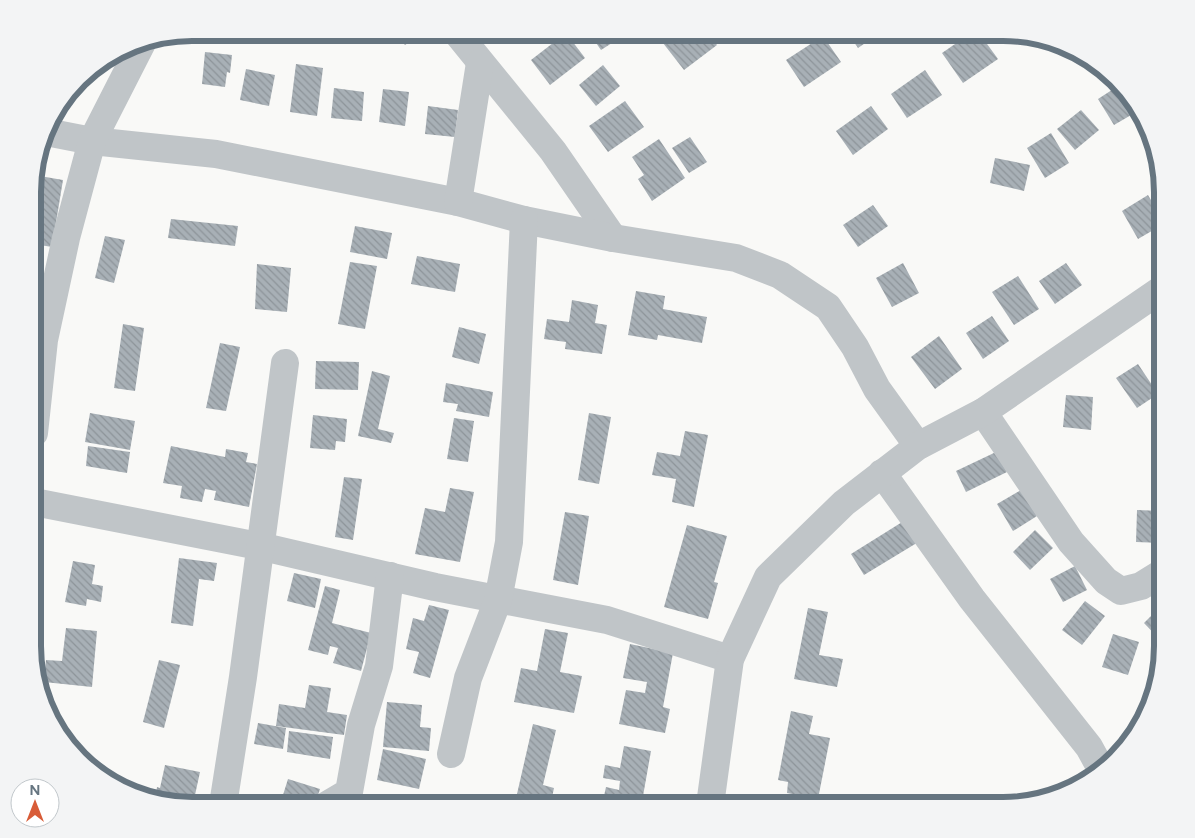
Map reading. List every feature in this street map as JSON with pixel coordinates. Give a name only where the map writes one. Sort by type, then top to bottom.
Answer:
[{"type":"street","points":[[464,42],[553,151],[613,238]]},
{"type":"street","points":[[41,364],[44,340],[66,238],[92,141],[137,52]]},
{"type":"street","points":[[458,202],[480,63]]},
{"type":"street","points":[[54,134],[92,141],[216,154],[458,202],[524,220],[613,238],[736,258],[780,275],[828,307],[855,347],[877,389],[918,446]]},
{"type":"street","points":[[451,754],[468,678],[498,600],[509,542],[524,220]]},
{"type":"street","points":[[711,797],[730,659],[768,577],[844,503],[918,446],[983,412],[1153,295]]},
{"type":"street","points":[[224,796],[243,677],[259,546],[285,363]]},
{"type":"street","points":[[983,412],[1072,542],[1106,581],[1121,591],[1141,586],[1153,579]]},
{"type":"street","points":[[882,474],[972,599],[1089,747],[1098,763]]},
{"type":"street","points":[[42,504],[259,546],[498,600],[607,620],[730,659]]},
{"type":"street","points":[[342,796],[349,792],[361,725],[379,666],[390,576]]},
{"type":"building","points":[[554,42],[573,42],[585,58],[550,85],[531,60]]},
{"type":"building","points":[[595,42],[614,42],[601,50]]},
{"type":"building","points":[[662,42],[715,42],[717,45],[684,70]]},
{"type":"building","points":[[814,42],[827,42],[841,62],[804,87],[786,60]]},
{"type":"building","points":[[854,42],[867,42],[858,48]]},
{"type":"building","points":[[958,42],[986,42],[998,59],[963,83],[942,53]]},
{"type":"building","points":[[205,52],[232,55],[230,73],[227,72],[225,87],[202,84]]},
{"type":"building","points":[[296,64],[323,68],[317,116],[290,112]]},
{"type":"building","points":[[603,65],[620,86],[596,106],[579,85]]},
{"type":"building","points":[[246,69],[275,75],[269,106],[240,100]]},
{"type":"building","points":[[925,70],[942,95],[907,118],[891,94]]},
{"type":"building","points":[[334,88],[364,92],[362,121],[331,118]]},
{"type":"building","points":[[383,89],[409,92],[405,126],[379,122]]},
{"type":"building","points":[[1113,90],[1123,100],[1132,114],[1114,125],[1098,99]]},
{"type":"building","points":[[625,101],[644,127],[608,152],[589,126]]},
{"type":"building","points":[[428,106],[458,110],[455,137],[425,134]]},
{"type":"building","points":[[871,106],[888,129],[853,155],[836,131]]},
{"type":"building","points":[[1081,110],[1099,130],[1075,150],[1057,129]]},
{"type":"building","points":[[1051,133],[1069,163],[1045,178],[1027,148]]},
{"type":"building","points":[[690,137],[707,162],[689,173],[672,148]]},
{"type":"building","points":[[659,139],[685,178],[652,201],[638,179],[644,175],[632,157]]},
{"type":"building","points":[[995,158],[1030,165],[1024,191],[990,183]]},
{"type":"building","points":[[43,176],[63,180],[52,247],[41,245]]},
{"type":"building","points":[[1148,195],[1153,204],[1153,230],[1138,239],[1122,211]]},
{"type":"building","points":[[873,205],[888,226],[858,247],[843,225]]},
{"type":"building","points":[[171,219],[238,226],[235,246],[168,238]]},
{"type":"building","points":[[355,226],[392,233],[387,259],[350,252]]},
{"type":"building","points":[[105,236],[125,240],[114,283],[95,278]]},
{"type":"building","points":[[417,256],[460,264],[455,292],[411,284]]},
{"type":"building","points":[[350,262],[377,266],[365,329],[338,324]]},
{"type":"building","points":[[903,263],[919,293],[892,307],[876,278]]},
{"type":"building","points":[[1066,263],[1082,285],[1055,304],[1039,281]]},
{"type":"building","points":[[257,264],[291,268],[287,312],[255,309]]},
{"type":"building","points":[[1018,276],[1039,309],[1014,325],[992,292]]},
{"type":"building","points":[[636,291],[665,296],[663,309],[707,317],[702,343],[658,335],[657,340],[628,335]]},
{"type":"building","points":[[572,300],[598,305],[595,323],[607,325],[602,354],[565,349],[566,342],[544,339],[547,319],[569,322]]},
{"type":"building","points":[[992,316],[1009,341],[983,359],[966,333]]},
{"type":"building","points":[[123,324],[144,328],[135,391],[114,388]]},
{"type":"building","points":[[459,327],[486,334],[479,364],[452,357]]},
{"type":"building","points":[[939,336],[962,369],[935,389],[911,357]]},
{"type":"building","points":[[220,343],[240,347],[226,411],[206,408]]},
{"type":"building","points":[[316,361],[359,362],[358,390],[315,389]]},
{"type":"building","points":[[1138,364],[1153,386],[1153,397],[1137,408],[1116,378]]},
{"type":"building","points":[[372,371],[390,376],[378,429],[394,433],[391,443],[358,436]]},
{"type":"building","points":[[446,383],[493,392],[489,417],[456,411],[458,404],[443,402]]},
{"type":"building","points":[[1066,395],[1093,397],[1091,430],[1063,427]]},
{"type":"building","points":[[90,413],[135,421],[130,450],[85,442]]},
{"type":"building","points":[[589,413],[611,417],[599,484],[578,480]]},
{"type":"building","points":[[313,415],[347,419],[345,442],[336,441],[335,450],[310,448]]},
{"type":"building","points":[[454,418],[474,421],[468,462],[447,459]]},
{"type":"building","points":[[685,431],[708,435],[694,507],[672,502],[676,479],[652,475],[657,452],[680,456]]},
{"type":"building","points":[[88,446],[130,452],[127,473],[86,466]]},
{"type":"building","points":[[171,446],[225,457],[226,449],[248,453],[246,462],[257,464],[249,507],[214,500],[216,491],[205,489],[202,502],[180,498],[182,486],[163,483]]},
{"type":"building","points":[[996,452],[1007,472],[966,492],[956,471]]},
{"type":"building","points":[[344,477],[362,479],[353,540],[335,537]]},
{"type":"building","points":[[450,488],[474,492],[460,562],[415,554],[425,508],[445,512]]},
{"type":"building","points":[[1021,490],[1037,516],[1013,531],[997,504]]},
{"type":"building","points":[[1137,510],[1153,511],[1153,543],[1136,542]]},
{"type":"building","points":[[565,512],[589,516],[578,585],[553,580]]},
{"type":"building","points":[[907,519],[920,541],[864,575],[851,554]]},
{"type":"building","points":[[687,525],[727,536],[714,582],[718,583],[708,619],[664,607]]},
{"type":"building","points":[[1035,530],[1053,548],[1030,570],[1013,552]]},
{"type":"building","points":[[179,558],[217,563],[214,581],[199,579],[193,626],[171,623]]},
{"type":"building","points":[[73,561],[95,565],[92,584],[103,586],[101,602],[87,599],[86,606],[65,602]]},
{"type":"building","points":[[1075,566],[1087,590],[1063,602],[1050,579]]},
{"type":"building","points":[[294,573],[321,579],[315,608],[287,601]]},
{"type":"building","points":[[325,586],[340,590],[332,623],[371,633],[361,671],[333,663],[338,648],[330,646],[328,655],[308,650]]},
{"type":"building","points":[[1085,601],[1105,616],[1082,645],[1062,630]]},
{"type":"building","points":[[429,605],[449,610],[430,678],[413,673],[419,652],[406,649],[413,618],[424,621]]},
{"type":"building","points":[[808,608],[828,612],[819,655],[843,659],[837,687],[794,679]]},
{"type":"building","points":[[1153,614],[1153,632],[1144,623]]},
{"type":"building","points":[[66,628],[97,631],[92,687],[45,682],[46,660],[62,661]]},
{"type":"building","points":[[545,629],[568,633],[560,672],[582,676],[574,713],[514,702],[521,668],[537,671]]},
{"type":"building","points":[[1113,634],[1139,642],[1128,675],[1102,667]]},
{"type":"building","points":[[630,644],[673,653],[663,707],[670,709],[665,733],[619,724],[626,690],[645,693],[647,682],[623,678]]},
{"type":"building","points":[[159,660],[180,665],[164,728],[143,722]]},
{"type":"building","points":[[309,685],[331,688],[327,712],[347,715],[344,735],[276,726],[279,704],[305,708]]},
{"type":"building","points":[[387,702],[422,705],[420,727],[431,728],[429,751],[383,747]]},
{"type":"building","points":[[791,711],[813,716],[809,734],[830,738],[818,797],[787,793],[788,782],[778,780]]},
{"type":"building","points":[[258,723],[286,728],[283,749],[254,744]]},
{"type":"building","points":[[533,724],[556,730],[543,785],[554,788],[552,796],[527,796],[517,794]]},
{"type":"building","points":[[289,731],[333,737],[330,759],[287,752]]},
{"type":"building","points":[[624,746],[651,751],[643,796],[645,797],[604,797],[606,787],[619,790],[620,781],[603,778],[605,765],[620,768]]},
{"type":"building","points":[[383,749],[426,759],[419,789],[377,780]]},
{"type":"building","points":[[165,765],[200,772],[195,795],[200,796],[156,793],[157,787],[160,788]]},
{"type":"building","points":[[288,779],[320,789],[318,796],[283,795]]}]
